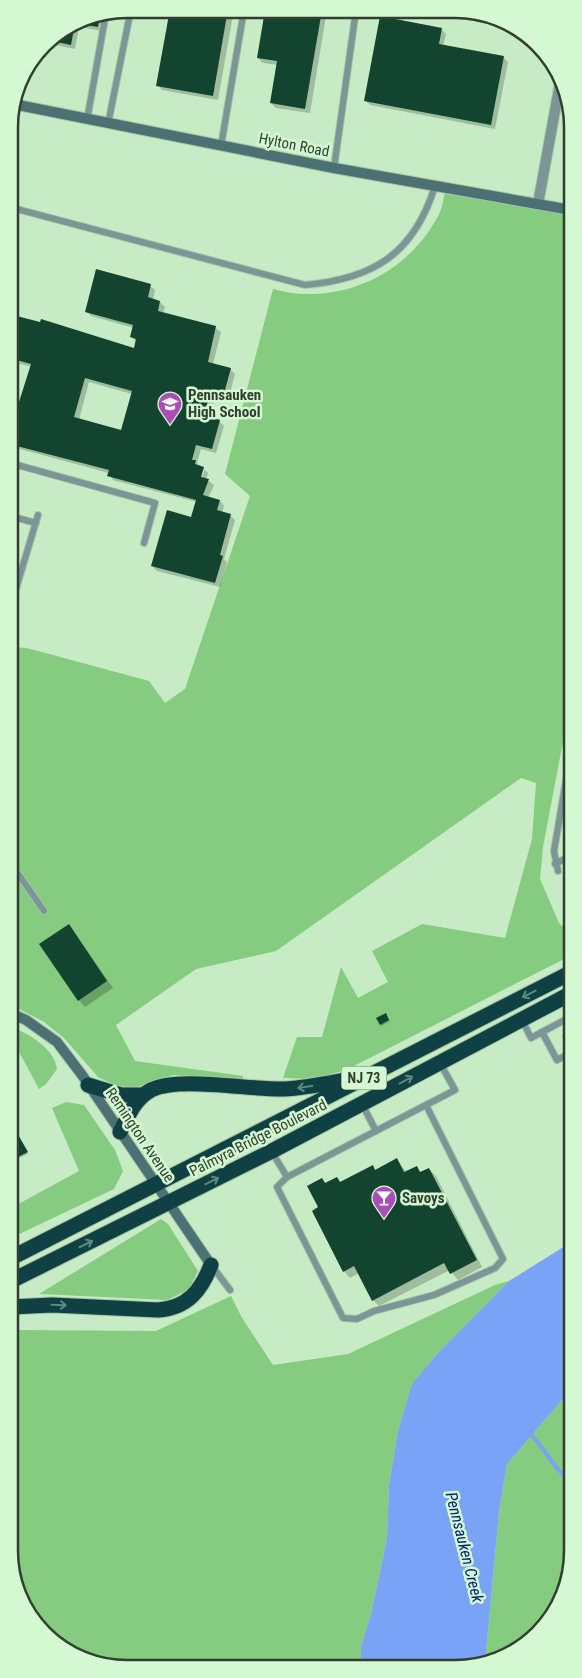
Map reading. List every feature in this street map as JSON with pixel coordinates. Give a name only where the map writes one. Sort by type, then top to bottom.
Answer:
[{"type":"highway","name":"Palmyra Bridge Boulevard","points":[[18,1254],[564,976]]},
{"type":"highway","name":"Palmyra Bridge Boulevard","points":[[18,1278],[272,1151],[564,997]]},
{"type":"highway","points":[[120,1132],[132,1108],[143,1095],[152,1090],[170,1085],[283,1089],[370,1075]]},
{"type":"highway","points":[[88,1085],[121,1095],[143,1095]]},
{"type":"highway","points":[[18,1307],[44,1305],[158,1310],[174,1308],[197,1292],[211,1265]]},
{"type":"street","points":[[538,204],[559,91]]},
{"type":"street","name":"Hylton Road","points":[[20,105],[334,168],[564,209]]},
{"type":"street","name":"Remington Avenue","points":[[18,1016],[57,1042],[211,1265]]},
{"type":"lane","points":[[108,124],[129,18]]},
{"type":"lane","points":[[221,146],[243,18]]},
{"type":"lane","points":[[334,168],[355,18]]},
{"type":"lane","points":[[87,120],[105,20]]},
{"type":"lane","points":[[18,208],[305,286],[337,282],[371,270],[384,262],[404,244],[421,222],[435,186]]},
{"type":"lane","points":[[18,465],[155,503],[144,543]]},
{"type":"lane","points":[[18,578],[38,515]]},
{"type":"lane","points":[[18,518],[36,523]]},
{"type":"lane","points":[[558,871],[555,864],[554,844],[564,789]]},
{"type":"lane","points":[[555,864],[564,859]]},
{"type":"lane","points":[[18,874],[44,911]]},
{"type":"lane","points":[[522,1019],[531,1038],[564,1022]]},
{"type":"lane","points":[[542,1032],[557,1060],[564,1055]]},
{"type":"lane","points":[[426,1105],[503,1258],[495,1268],[434,1295],[374,1311],[357,1319],[343,1318],[277,1187],[287,1177],[376,1131],[426,1105],[455,1090],[440,1062]]},
{"type":"lane","points":[[362,1104],[376,1131]]},
{"type":"lane","points":[[272,1151],[287,1177]]},
{"type":"lane","name":"Remington Avenue","points":[[211,1265],[230,1290]]},
{"type":"green space","points":[[445,192],[564,210],[564,736],[543,847],[540,879],[559,923],[564,928],[564,959],[348,1069],[316,1079],[283,1078],[297,1037],[322,1037],[341,967],[358,998],[388,982],[372,951],[422,924],[505,938],[532,839],[536,783],[521,778],[276,951],[196,969],[116,1025],[135,1061],[243,1076],[243,1080],[173,1075],[137,1087],[119,1087],[98,1077],[64,1038],[44,1022],[18,1008],[18,647],[27,648],[149,681],[165,703],[185,689],[250,496],[225,474],[273,289],[299,294],[324,293],[344,290],[363,284],[398,264],[413,251],[437,218]]},
{"type":"green space","points":[[18,1030],[46,1048],[55,1061],[57,1069],[46,1084],[39,1089],[18,1050]]},
{"type":"green space","points":[[66,1102],[84,1105],[115,1150],[123,1171],[114,1189],[18,1235],[18,1204],[79,1171],[52,1108]]},
{"type":"green space","points":[[161,1219],[168,1224],[198,1271],[189,1289],[168,1300],[39,1294]]},
{"type":"green space","points":[[509,1281],[436,1355],[412,1385],[398,1431],[389,1485],[387,1538],[371,1614],[361,1646],[361,1660],[120,1660],[92,1655],[72,1646],[60,1638],[40,1618],[23,1586],[18,1558],[18,1330],[156,1331],[231,1296],[242,1318],[273,1365],[348,1354],[495,1285]]},
{"type":"green space","points":[[564,1398],[564,1558],[561,1579],[550,1606],[542,1618],[522,1638],[510,1646],[486,1656],[499,1512],[507,1464]]},
{"type":"water","name":"Pennsauken Creek","points":[[564,1247],[564,1398],[507,1464],[499,1512],[486,1656],[462,1660],[361,1660],[361,1646],[371,1614],[387,1538],[389,1485],[398,1431],[412,1384],[436,1355],[509,1281]]},
{"type":"building","points":[[168,18],[226,18],[213,96],[156,86]]},
{"type":"building","points":[[264,18],[321,18],[305,109],[270,103],[277,61],[257,58]]},
{"type":"building","points":[[380,18],[390,18],[442,28],[439,44],[504,56],[491,125],[364,101]]},
{"type":"building","points":[[99,22],[98,27],[87,25]]},
{"type":"building","points":[[73,31],[71,45],[58,42]]},
{"type":"building","name":"Pennsauken High School","points":[[96,269],[151,284],[148,297],[160,301],[158,311],[216,326],[208,362],[231,368],[223,397],[210,394],[204,415],[220,420],[212,449],[196,445],[192,460],[196,460],[195,464],[204,467],[201,477],[209,479],[203,495],[220,500],[217,510],[231,514],[220,555],[223,556],[215,583],[151,566],[167,510],[191,517],[196,500],[107,476],[109,470],[18,446],[18,402],[31,364],[18,360],[18,316],[40,322],[41,319],[134,348],[136,339],[130,337],[133,325],[85,312]],"holes":[[[85,378],[132,391],[121,430],[74,417]]]},
{"type":"building","points":[[69,924],[107,981],[78,1001],[39,944]]},
{"type":"building","points":[[386,1013],[389,1020],[380,1025],[376,1018]]},
{"type":"building","points":[[18,1134],[28,1152],[18,1157]]},
{"type":"building","points":[[397,1158],[404,1172],[417,1166],[420,1172],[429,1168],[477,1260],[450,1274],[444,1263],[372,1301],[354,1266],[343,1272],[312,1211],[318,1207],[307,1186],[322,1178],[325,1183],[337,1177],[340,1182],[373,1165],[375,1170]]},
{"type":"waterway","points":[[528,1432],[564,1475]]},
{"type":"place","name":"Pennsauken High School","points":[[170,425]]},
{"type":"place","name":"Savoys","points":[[384,1219]]}]
